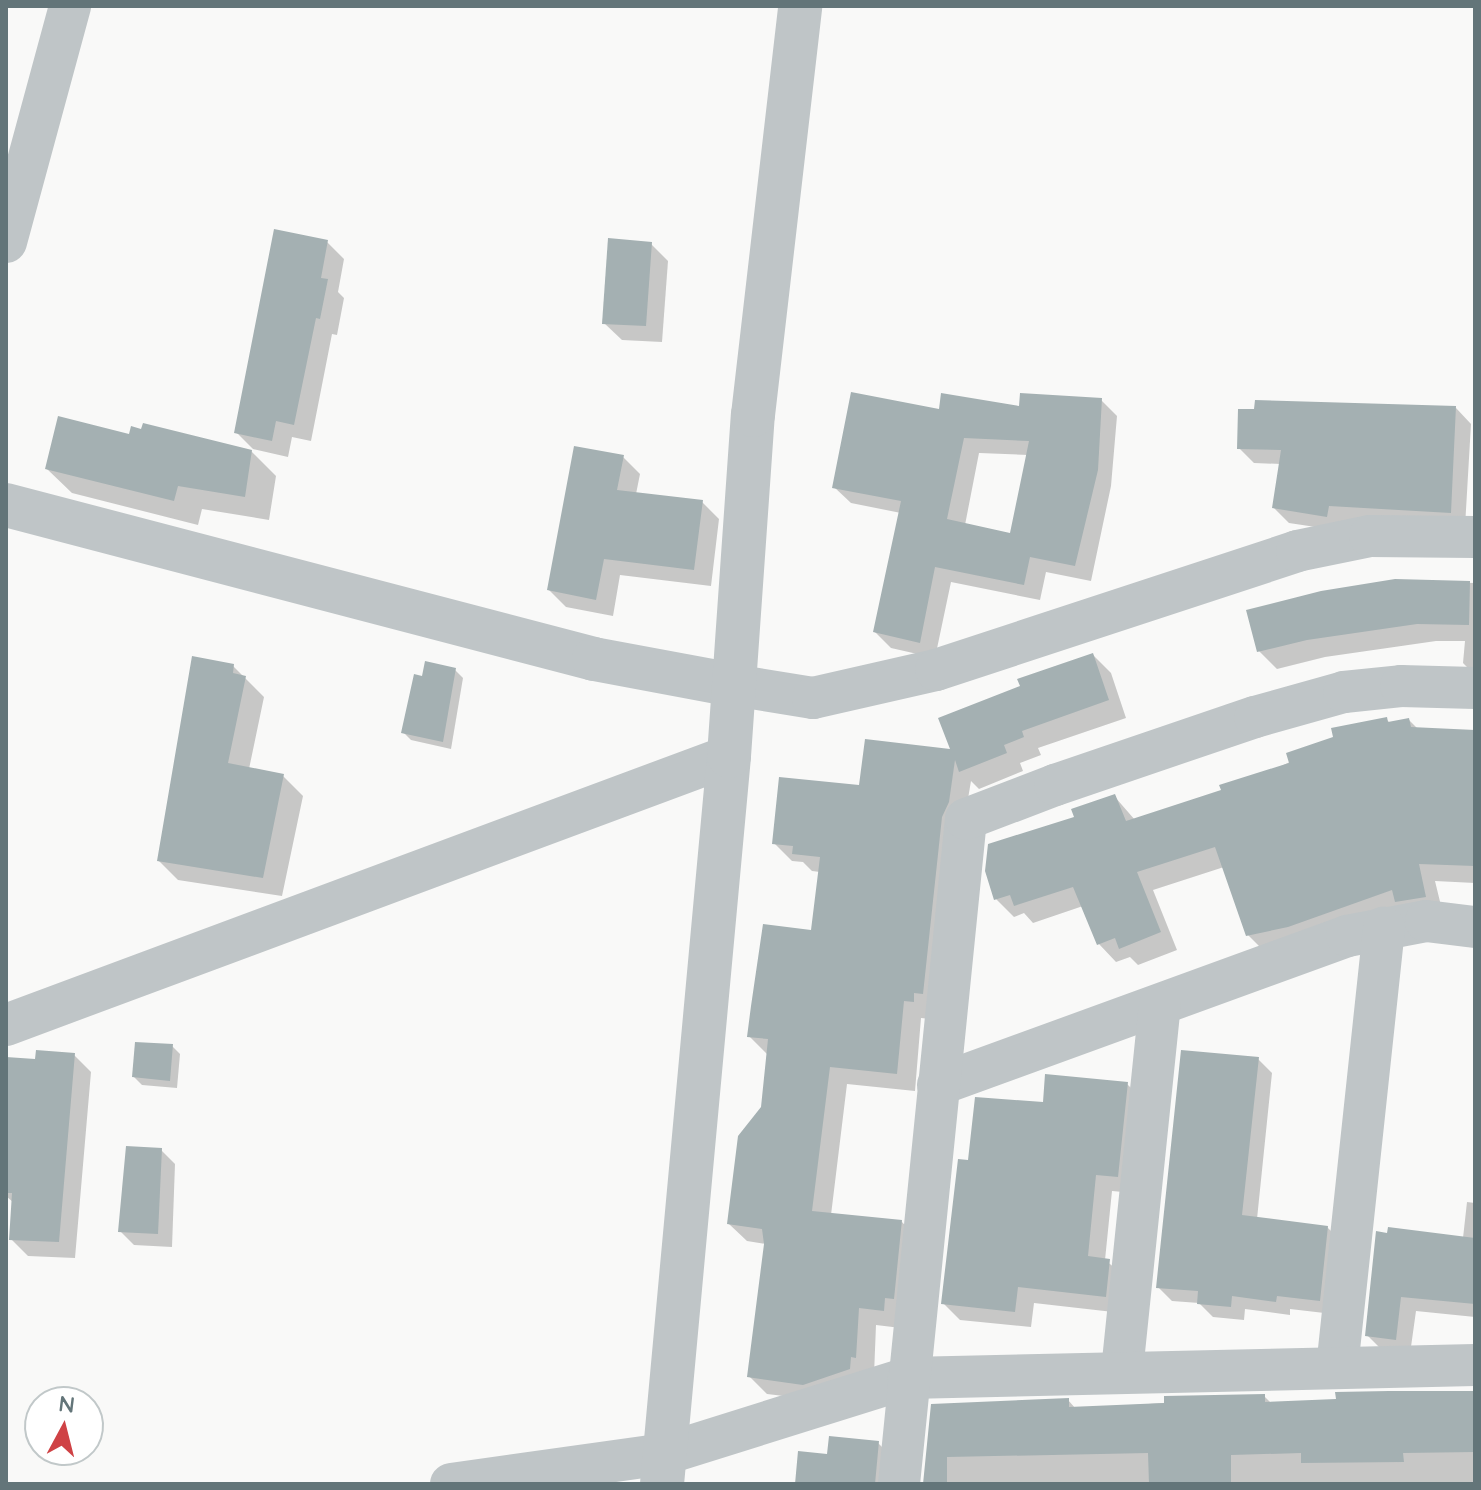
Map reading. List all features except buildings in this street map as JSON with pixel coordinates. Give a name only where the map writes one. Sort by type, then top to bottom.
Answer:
[{"type":"street","points":[[6,242],[70,6]]},
{"type":"street","points":[[663,1469],[729,756],[753,415],[800,6]]},
{"type":"street","points":[[6,505],[594,659],[813,698],[936,670],[1297,551],[1370,536],[1475,537]]},
{"type":"street","points":[[899,1484],[966,819],[1055,785],[1255,717],[1344,692],[1401,686],[1475,688]]},
{"type":"street","points":[[6,1025],[729,756]]},
{"type":"street","points":[[938,1085],[1347,936],[1426,921],[1475,927]]},
{"type":"street","points":[[1337,1368],[1384,927]]},
{"type":"street","points":[[1122,1371],[1160,1006]]},
{"type":"street","points":[[451,1484],[663,1469],[908,1378],[1475,1365]]}]
